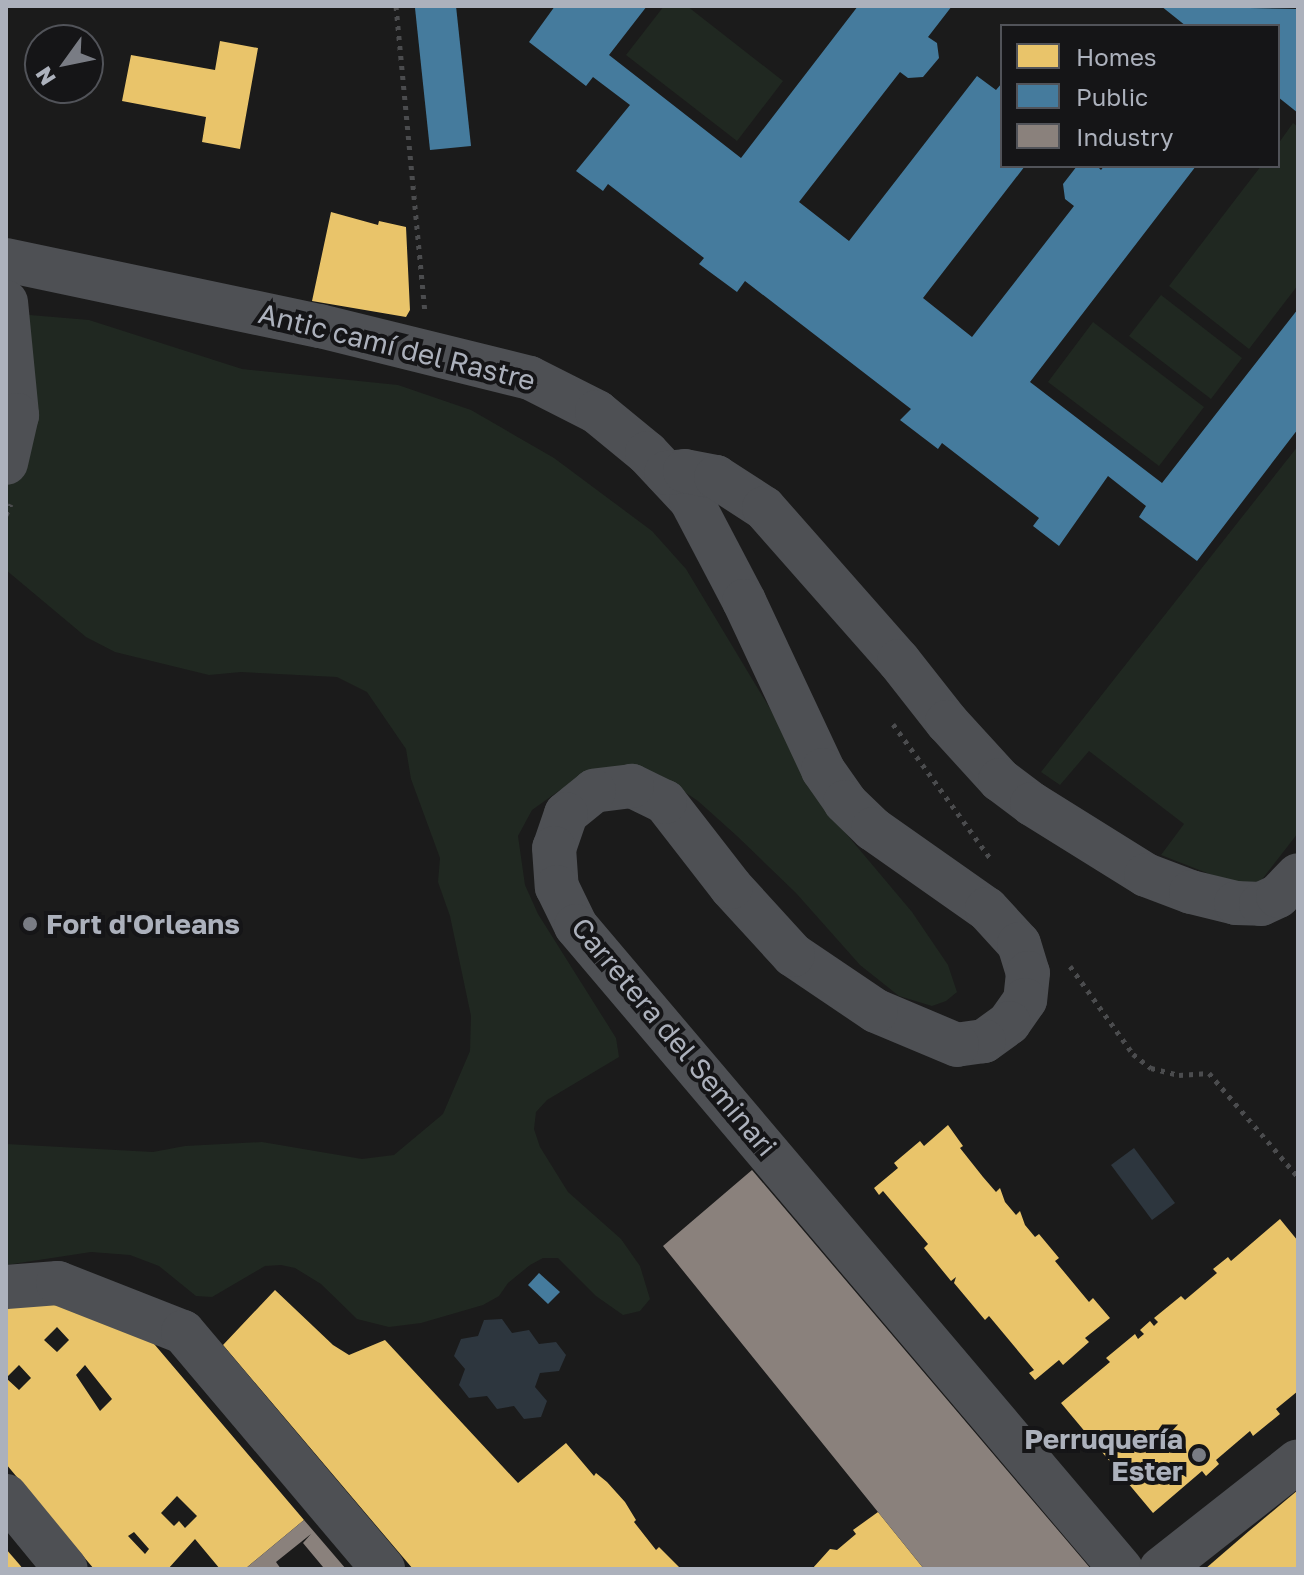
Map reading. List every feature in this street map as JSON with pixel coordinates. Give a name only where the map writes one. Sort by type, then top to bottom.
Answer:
[{"type":"street","name":"Antic camí del Rastre","points":[[8,280],[429,352],[530,378],[565,393],[622,431],[666,473]]},
{"type":"street","points":[[8,280],[17,415],[10,479]]},
{"type":"street","points":[[666,473],[685,471],[716,477],[742,490],[786,532],[1000,780],[1032,804],[1146,875],[1191,892],[1236,903],[1261,904],[1278,896],[1298,875]]},
{"type":"street","name":"Carretera del Seminari","points":[[666,473],[691,500],[724,561],[823,770],[845,802],[873,829],[987,909],[1019,944],[1028,973],[1025,1000],[1009,1023],[984,1041],[957,1045],[876,1011],[793,955],[731,887],[665,802],[632,786],[594,791],[566,814],[554,848],[557,887],[576,926],[1121,1569]]},
{"type":"street","points":[[6,1287],[58,1283],[183,1332],[383,1569]]},
{"type":"street","points":[[1161,1569],[1298,1461]]},
{"type":"street","points":[[6,1496],[66,1569]]},
{"type":"path","points":[[396,6],[429,352]]},
{"type":"path","points":[[6,515],[10,479]]},
{"type":"path","points":[[888,716],[903,743],[998,870]]},
{"type":"path","points":[[1063,957],[1133,1054],[1151,1068],[1179,1075],[1209,1073],[1298,1177]]},
{"type":"shaded area","points":[[664,6],[687,6],[783,81],[737,141],[626,55]]},
{"type":"shaded area","points":[[1293,123],[1298,127],[1298,285],[1249,349],[1169,286],[1259,168],[1280,168],[1280,141]]},
{"type":"shaded area","points":[[1161,295],[1242,358],[1211,399],[1129,336]]},
{"type":"shaded area","points":[[6,313],[89,320],[242,369],[398,385],[471,410],[554,458],[652,531],[686,569],[843,830],[912,912],[948,965],[957,992],[946,1001],[932,1006],[899,996],[860,965],[796,893],[737,836],[698,801],[658,774],[641,771],[597,778],[560,790],[532,810],[518,836],[525,885],[538,914],[616,1038],[619,1057],[547,1100],[536,1112],[534,1129],[540,1147],[568,1192],[621,1239],[640,1266],[650,1299],[640,1311],[623,1315],[596,1296],[558,1258],[543,1258],[530,1265],[508,1283],[499,1296],[483,1305],[421,1323],[389,1327],[357,1319],[321,1284],[295,1268],[281,1265],[265,1266],[212,1297],[196,1296],[159,1266],[130,1255],[91,1252],[6,1265],[6,1144],[153,1152],[185,1146],[262,1142],[362,1159],[394,1155],[443,1114],[470,1051],[471,1016],[450,916],[438,882],[440,858],[411,779],[406,749],[367,692],[337,677],[241,672],[209,675],[115,652],[86,637],[6,570]]},
{"type":"shaded area","points":[[1093,322],[1204,407],[1159,466],[1048,382]]},
{"type":"shaded area","points":[[1298,446],[1298,833],[1253,891],[1161,855],[1184,824],[1089,751],[1060,785],[1041,772]]},
{"type":"shaded area","points":[[1134,1148],[1175,1203],[1152,1220],[1111,1165]]},
{"type":"shaded area","points":[[502,1319],[512,1333],[529,1330],[539,1344],[556,1342],[566,1355],[559,1371],[540,1373],[535,1387],[547,1401],[541,1417],[524,1419],[514,1406],[497,1409],[487,1396],[469,1398],[459,1385],[465,1369],[454,1356],[461,1339],[478,1336],[484,1320]]},
{"type":"building: Homes","points":[[220,41],[258,48],[240,149],[202,142],[206,117],[122,101],[131,55],[215,70]]},
{"type":"building: Homes","points":[[331,212],[378,225],[379,221],[406,227],[410,310],[406,317],[312,301]]},
{"type":"building: Homes","points":[[948,1125],[963,1146],[960,1148],[983,1177],[996,1192],[1000,1188],[1005,1202],[1016,1215],[1020,1211],[1025,1225],[1035,1237],[1039,1234],[1059,1258],[1055,1261],[1089,1302],[1093,1298],[1110,1318],[1085,1338],[1089,1342],[1063,1365],[1059,1360],[1035,1380],[1029,1373],[1034,1370],[989,1316],[985,1320],[954,1283],[956,1277],[951,1281],[924,1248],[928,1244],[883,1191],[879,1195],[874,1188],[898,1168],[894,1163],[920,1141],[924,1146]]},
{"type":"building: Homes","points":[[1280,1219],[1298,1241],[1298,1391],[1276,1409],[1280,1414],[1253,1436],[1250,1431],[1216,1460],[1219,1464],[1206,1476],[1202,1471],[1153,1513],[1061,1403],[1110,1362],[1106,1358],[1135,1334],[1138,1339],[1144,1334],[1140,1330],[1150,1321],[1154,1326],[1158,1322],[1154,1318],[1181,1296],[1185,1300],[1217,1273],[1213,1269],[1228,1257],[1231,1261]]},
{"type":"building: Homes","points":[[275,1290],[333,1345],[349,1355],[385,1340],[518,1483],[566,1443],[594,1476],[596,1473],[607,1482],[625,1502],[636,1520],[634,1522],[656,1550],[659,1547],[681,1569],[413,1569],[223,1345]]},
{"type":"building: Homes","points":[[6,1295],[132,1318],[304,1520],[245,1569],[220,1569],[195,1539],[168,1569],[94,1569],[6,1464]],"holes":[[[57,1327],[69,1340],[57,1352],[44,1340]],[[19,1365],[31,1378],[19,1390],[6,1378]],[[85,1365],[112,1399],[100,1411],[76,1375]],[[177,1496],[197,1516],[185,1528],[179,1521],[174,1526],[161,1513]],[[134,1532],[149,1549],[145,1554],[128,1536]]]},
{"type":"building: Homes","points":[[1298,1490],[1298,1569],[1205,1569],[1249,1531]]},
{"type":"building: Homes","points":[[878,1512],[924,1569],[812,1569],[830,1549],[837,1550],[856,1534],[853,1530]]},
{"type":"building: Homes","points":[[6,1549],[19,1564],[23,1569],[6,1569]]},
{"type":"building: Public","points":[[456,6],[471,146],[430,150],[415,8]]},
{"type":"building: Public","points":[[555,6],[647,6],[609,55],[741,158],[858,6],[952,6],[928,37],[937,43],[939,58],[923,77],[908,78],[900,72],[799,202],[849,241],[977,76],[996,90],[1000,85],[1000,168],[1023,168],[923,298],[972,337],[1074,206],[1065,199],[1063,184],[1075,168],[1194,168],[1030,382],[1162,483],[1298,309],[1298,429],[1197,561],[1139,517],[1146,506],[1108,476],[1059,546],[1033,526],[1039,518],[942,443],[938,449],[900,420],[911,409],[745,281],[737,292],[699,264],[704,258],[608,184],[603,191],[576,171],[630,105],[593,77],[586,86],[529,42]]},
{"type":"building: Public","points":[[1161,6],[1298,9],[1298,113],[1280,99],[1280,24],[1184,24]]},
{"type":"building: Public","points":[[539,1273],[560,1292],[548,1304],[528,1285]]},
{"type":"building: Industry","points":[[752,1170],[1091,1569],[924,1569],[663,1246]]},
{"type":"building: Industry","points":[[304,1520],[346,1569],[320,1569],[323,1567],[303,1543],[311,1534],[276,1562],[281,1569],[245,1569]]},
{"type":"place","name":"Fort d'Orleans","points":[[30,924]]},
{"type":"place","name":"Perruquería Ester","points":[[1199,1455]]}]
